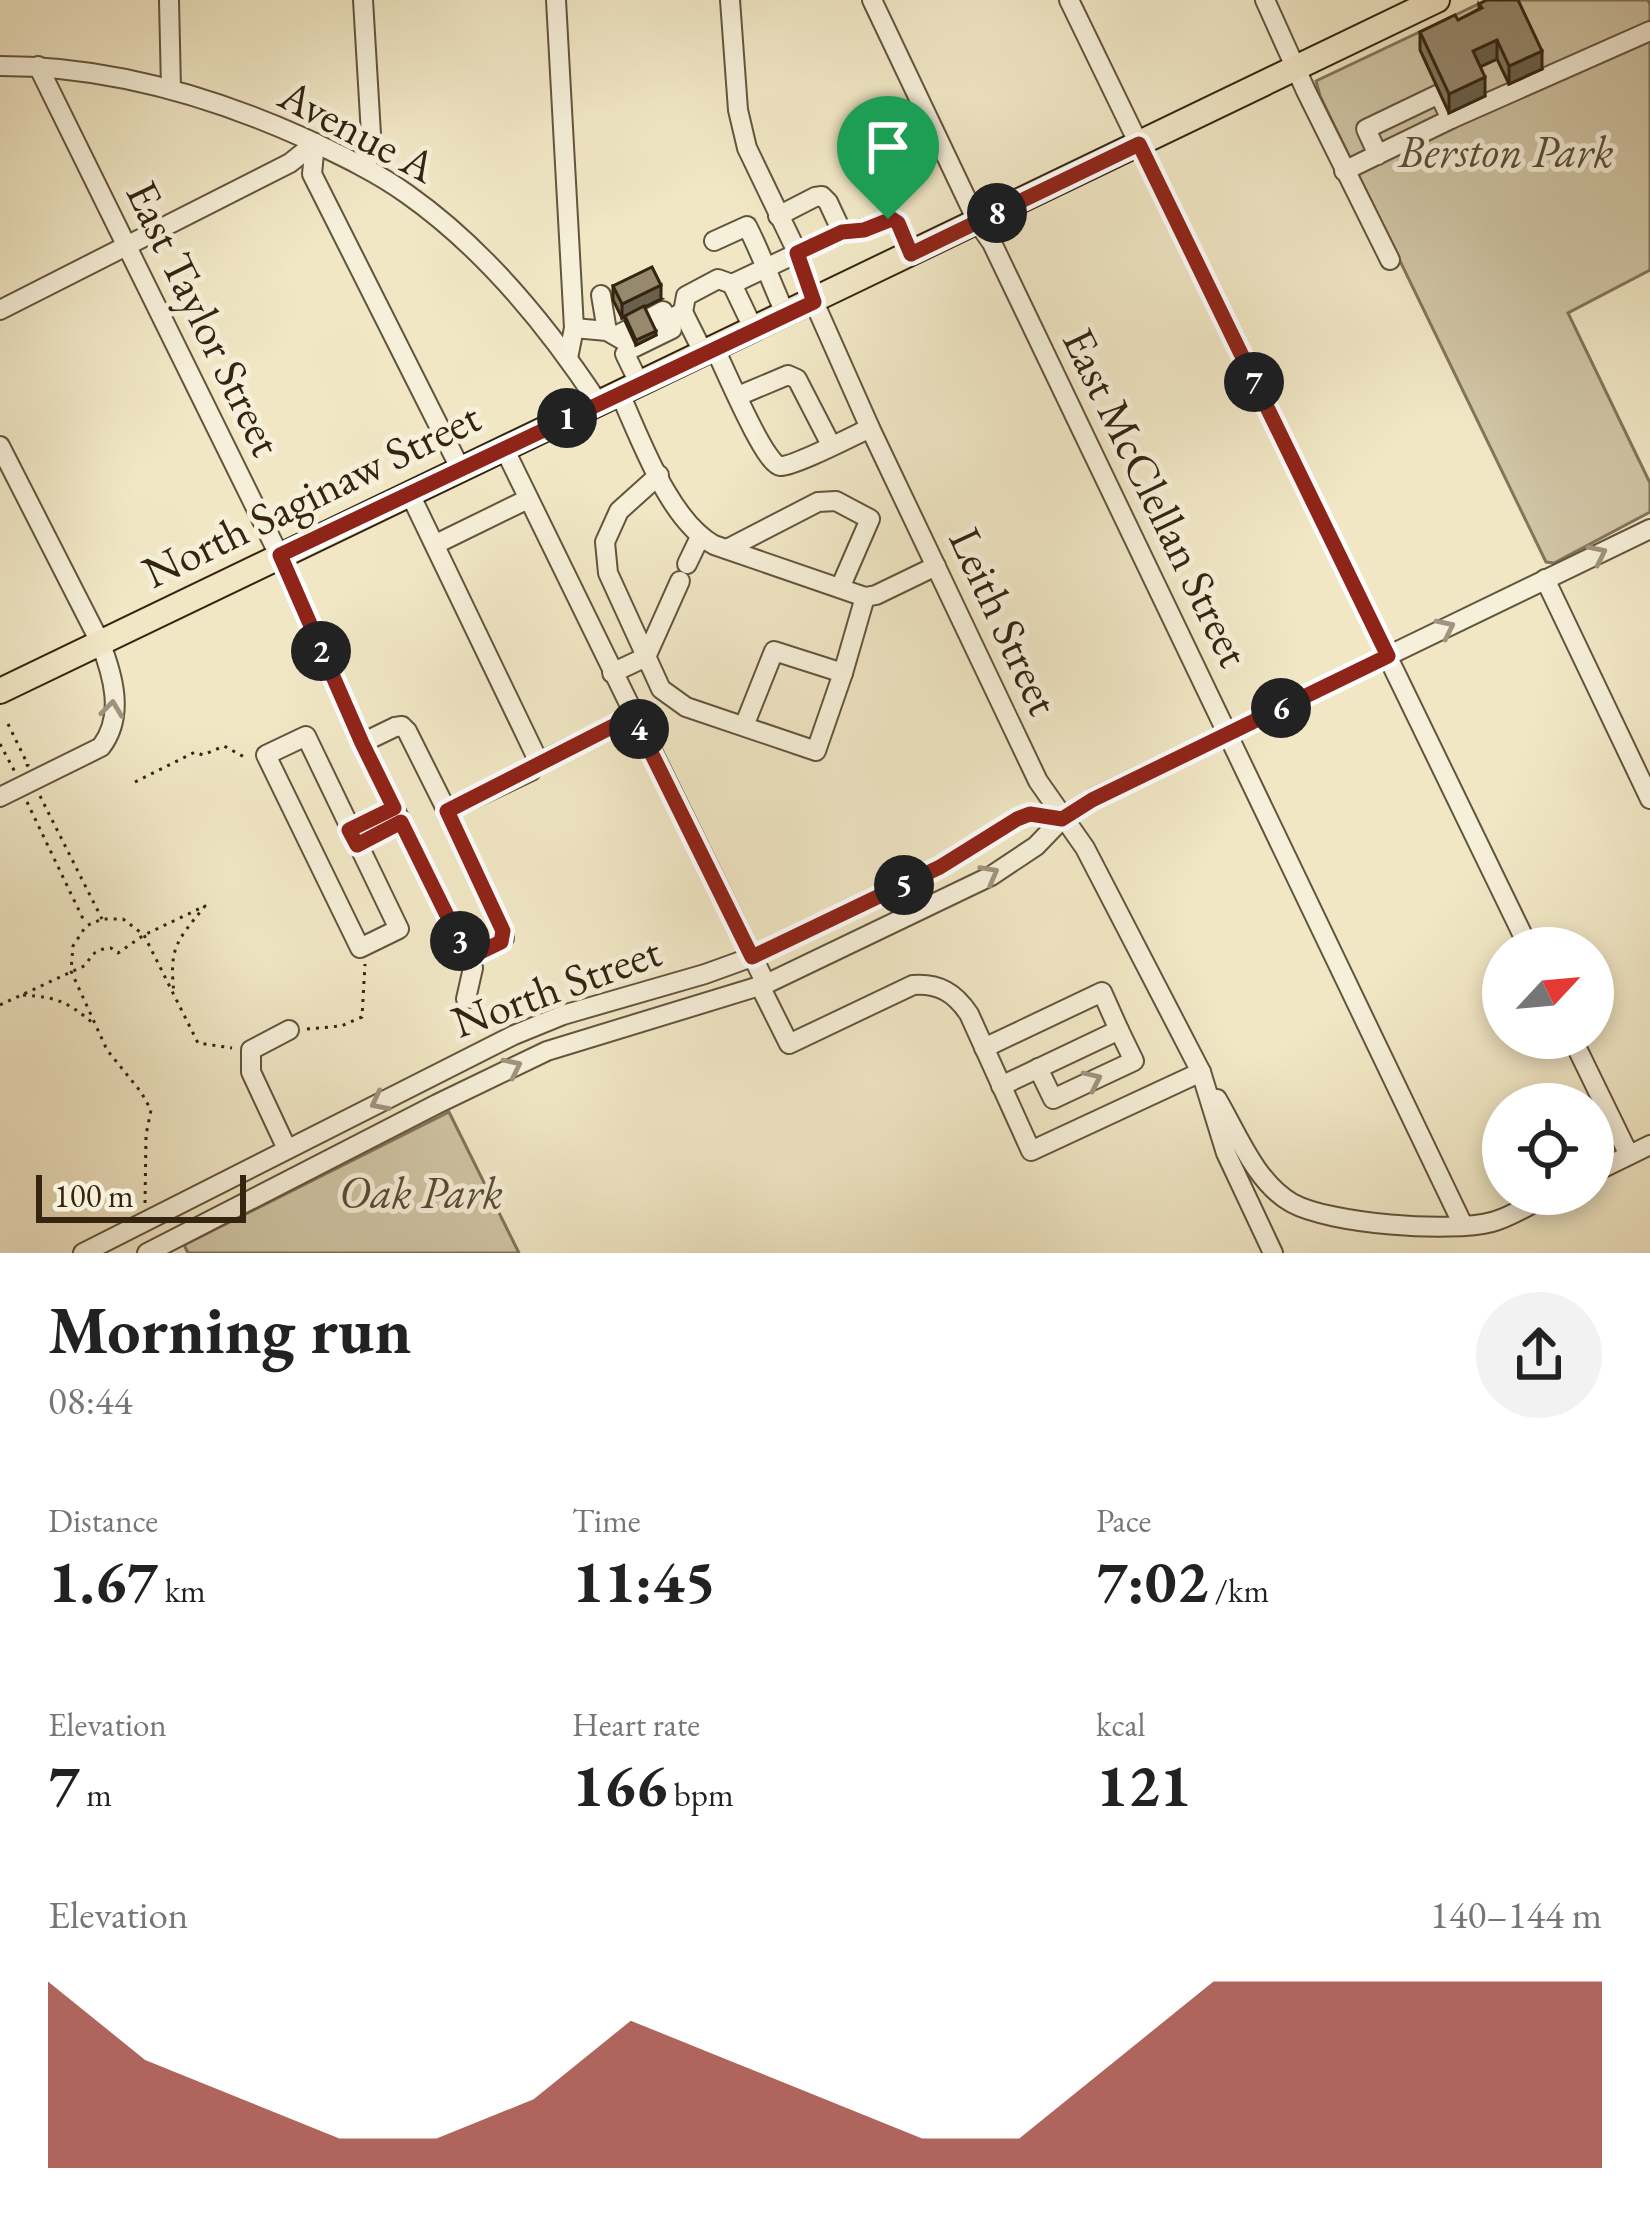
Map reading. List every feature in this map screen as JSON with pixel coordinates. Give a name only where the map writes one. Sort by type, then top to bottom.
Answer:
[{"type":"main road","name":"North Saginaw Street","points":[[0,691],[1437,0]]},
{"type":"street","points":[[169,0],[171,89]]},
{"type":"street","points":[[364,0],[372,151],[364,167]]},
{"type":"street","points":[[556,0],[574,328],[568,358]]},
{"type":"street","name":"Leith Street","points":[[730,0],[738,110],[747,148],[870,428],[1039,781],[1085,848],[1201,1072],[1226,1153],[1273,1253]]},
{"type":"street","name":"East McClellan Street","points":[[872,0],[1463,1225]]},
{"type":"street","points":[[1069,0],[1518,927]]},
{"type":"street","points":[[1264,0],[1390,260]]},
{"type":"street","points":[[1344,171],[1650,31]]},
{"type":"street","name":"Avenue A","points":[[0,66],[38,66],[136,79],[260,118],[364,167],[440,220],[493,268],[568,358],[620,394]]},
{"type":"street","name":"East Taylor Street","points":[[38,66],[280,555],[362,743],[468,958],[472,968],[466,999]]},
{"type":"street","points":[[1378,154],[1366,129],[1439,94],[1450,119]]},
{"type":"street","points":[[0,310],[290,163],[315,143]]},
{"type":"street","points":[[315,143],[312,174],[460,468]]},
{"type":"street","points":[[778,216],[822,196],[842,232]]},
{"type":"street","points":[[732,284],[842,232],[864,230],[892,219],[911,254]]},
{"type":"street","points":[[714,241],[747,226],[786,315]]},
{"type":"street","points":[[663,320],[686,296],[718,279],[732,284],[754,330]]},
{"type":"street","points":[[601,295],[607,331]]},
{"type":"street","points":[[574,328],[607,331],[629,340],[672,329],[663,320]]},
{"type":"street","points":[[663,320],[710,352],[774,464],[794,462],[870,428]]},
{"type":"street","points":[[629,340],[620,394],[678,512],[700,537],[865,597],[936,566]]},
{"type":"street","points":[[738,395],[788,375],[796,380],[831,445]]},
{"type":"street","points":[[0,446],[100,642],[115,685],[106,741],[99,748],[0,797]]},
{"type":"street","points":[[504,448],[752,957],[789,1044],[913,986],[929,984],[959,1000],[1031,1151],[1201,1072],[1267,1182],[1292,1203],[1328,1215],[1431,1227],[1493,1222],[1507,1215]]},
{"type":"street","points":[[659,475],[619,511],[604,542],[608,573],[661,689],[686,707],[816,751],[865,597]]},
{"type":"street","points":[[410,492],[536,764]]},
{"type":"street","points":[[436,544],[528,499]]},
{"type":"street","points":[[727,550],[818,502],[836,501],[871,519],[840,588]]},
{"type":"street","name":"North Street","points":[[147,1253],[168,1248],[547,1051],[763,985],[991,875],[1092,800],[1650,529]]},
{"type":"street","points":[[611,673],[646,657],[700,537]]},
{"type":"street","points":[[1545,579],[1650,799]]},
{"type":"street","points":[[744,727],[774,651],[843,673]]},
{"type":"street","points":[[447,811],[633,716]]},
{"type":"street","points":[[362,743],[402,726],[447,811],[503,931],[501,942],[468,958]]},
{"type":"street","points":[[306,736],[353,837],[400,929],[360,949],[266,755],[306,736]]},
{"type":"street","name":"North Street","points":[[83,1253],[149,1211],[514,1035],[563,1015],[752,957],[940,867],[1017,819],[1030,814],[1062,819]]},
{"type":"street","points":[[353,837],[397,815]]},
{"type":"street","points":[[984,1048],[1102,992],[1134,1061],[1053,1099],[1038,1068]]},
{"type":"street","points":[[287,1148],[251,1072],[250,1050],[289,1030]]},
{"type":"street","points":[[1001,1086],[1119,1030]]},
{"type":"street","points":[[1582,1059],[1629,1155]]},
{"type":"street","points":[[447,1067],[460,1093]]},
{"type":"street","points":[[1614,1162],[1650,1145]]},
{"type":"street","points":[[149,1211],[168,1248]]},
{"type":"path","points":[[0,744],[15,772],[28,765],[8,724]]},
{"type":"path","points":[[136,782],[195,752],[203,755],[224,746],[248,759]]},
{"type":"path","points":[[36,789],[102,919]]},
{"type":"path","points":[[24,795],[86,926]]},
{"type":"path","points":[[41,831],[54,825]]},
{"type":"path","points":[[0,1005],[86,965],[100,949],[118,953],[205,906],[181,935],[171,962],[174,995]]},
{"type":"path","points":[[149,1211],[146,1135],[151,1110],[107,1050],[71,971],[73,946],[86,926],[102,919],[123,919],[144,935],[198,1043],[250,1050]]},
{"type":"path","points":[[289,1030],[341,1026],[362,1017],[365,956]]},
{"type":"path","points":[[21,995],[69,1003],[96,1025]]},
{"type":"green space","name":"Berston Park","points":[[1487,0],[1648,0],[1650,5],[1650,270],[1568,313],[1650,483],[1650,512],[1554,563],[1546,562],[1316,81]]},
{"type":"green space","name":"Oak Park","points":[[449,1112],[519,1253],[188,1253],[184,1245]]},
{"type":"building","points":[[1518,0],[1542,51],[1509,66],[1497,40],[1473,51],[1485,77],[1449,94],[1420,32],[1455,15],[1458,20],[1482,8],[1479,4]]},
{"type":"building","points":[[652,267],[661,285],[622,304],[613,286]]},
{"type":"building","points":[[644,306],[656,331],[636,340],[625,316]]},
{"type":"route","points":[[1139,144],[1388,656],[1062,819],[1030,814],[1017,819],[940,867],[752,957],[633,716],[447,811],[504,938],[468,958],[401,822],[357,845],[349,830],[394,808],[280,555],[814,302],[797,253],[842,232],[864,230],[888,219],[898,223],[911,254],[1139,144]]}]
